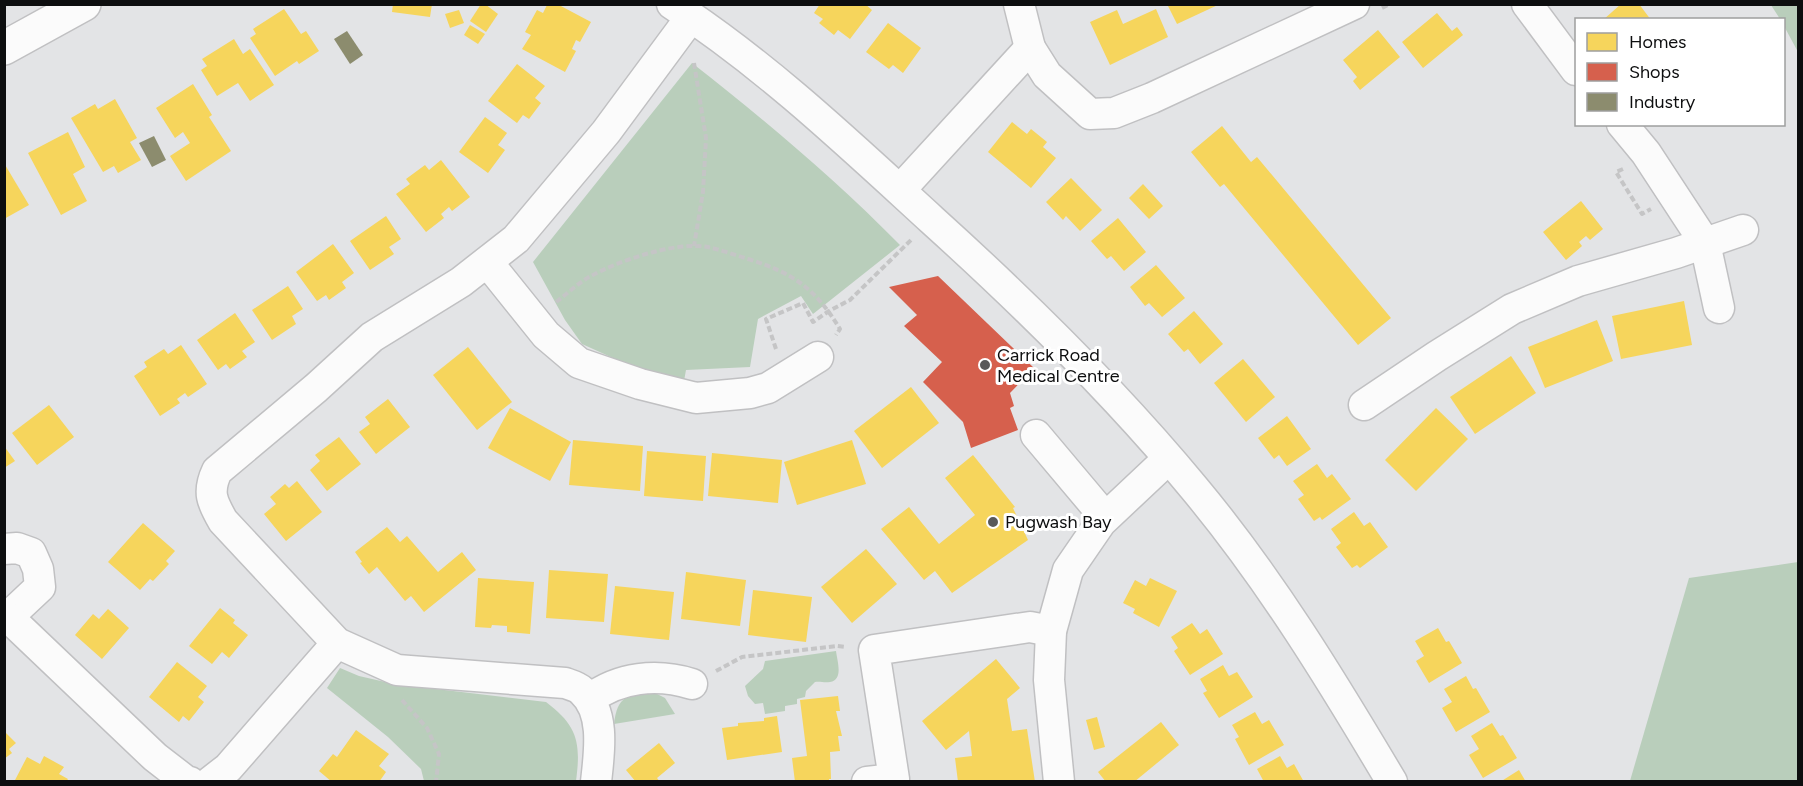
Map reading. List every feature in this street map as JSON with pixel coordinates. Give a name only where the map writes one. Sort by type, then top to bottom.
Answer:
[{"type":"main road","points":[[4,48],[84,4]]},
{"type":"street","points":[[1019,4],[1029,48],[1047,75],[1090,114],[1114,113],[1152,98],[1354,4]]},
{"type":"street","points":[[1527,4],[1575,69]]},
{"type":"street","points":[[596,782],[597,721],[590,699],[580,690],[565,683],[397,670],[337,643],[223,521],[214,505],[211,485],[217,471],[316,388],[372,337],[461,282],[516,239],[606,132],[680,19],[737,50],[827,123],[968,252],[1084,364],[1195,489],[1257,572],[1342,699],[1392,782]]},
{"type":"street","points":[[900,190],[1029,48]]},
{"type":"street","points":[[1624,126],[1646,153],[1705,243],[1719,308]]},
{"type":"street","points":[[1364,405],[1512,309],[1578,281],[1743,230]]},
{"type":"street","points":[[486,263],[546,335],[579,363],[640,384],[696,398],[750,393],[768,388],[818,357]]},
{"type":"street","points":[[1036,435],[1105,517]]},
{"type":"street","points":[[1059,782],[1049,680],[1051,631],[1068,570],[1105,517],[1168,459]]},
{"type":"street","points":[[4,549],[17,548],[31,553],[38,569],[40,587],[6,617],[155,757],[190,782]]},
{"type":"street","points":[[867,782],[894,779],[874,650],[1030,627],[1051,631]]},
{"type":"street","points":[[210,782],[228,768],[337,643]]},
{"type":"street","points":[[590,699],[604,689],[622,682],[662,677],[692,684]]},
{"type":"path","points":[[680,19],[694,61],[706,138],[703,192],[694,246]]},
{"type":"path","points":[[1626,167],[1616,172],[1642,214],[1661,204]]},
{"type":"path","points":[[777,351],[766,319],[803,303],[813,322],[829,310],[850,300],[932,220]]},
{"type":"path","points":[[534,319],[587,278],[612,266],[644,255],[694,246],[709,247],[774,267],[809,288],[829,310],[840,329],[818,357]]},
{"type":"path","points":[[692,684],[742,657],[837,646],[874,650]]},
{"type":"path","points":[[397,670],[401,699],[427,729],[439,754],[436,782]]},
{"type":"green space","points":[[1771,5],[1798,5],[1798,52],[1785,28],[1785,18],[1779,18]]},
{"type":"green space","points":[[692,63],[799,151],[900,245],[813,314],[801,296],[758,319],[750,367],[686,370],[684,381],[644,372],[582,344],[565,320],[533,262]]},
{"type":"green space","points":[[1798,562],[1798,781],[1630,781],[1689,578]]},
{"type":"green space","points":[[836,651],[839,669],[837,678],[830,682],[815,682],[806,691],[805,697],[797,699],[797,704],[785,706],[785,711],[765,714],[763,703],[755,704],[748,696],[745,686],[763,669],[765,661]]},
{"type":"green space","points":[[340,668],[359,676],[394,684],[546,702],[565,719],[575,736],[578,756],[576,781],[424,781],[421,769],[388,737],[327,688]]},
{"type":"green space","points":[[653,692],[665,698],[675,714],[614,724],[618,707],[625,698]]},
{"type":"building: Homes","points":[[393,4],[432,4],[430,17],[392,12]]},
{"type":"building: Homes","points":[[481,4],[485,4],[498,14],[486,32],[470,21]]},
{"type":"building: Homes","points":[[820,4],[865,4],[872,10],[850,39],[838,30],[834,35],[819,23],[823,19],[814,13]]},
{"type":"building: Homes","points":[[1167,4],[1220,4],[1177,24]]},
{"type":"building: Homes","points":[[1621,4],[1639,4],[1650,18],[1605,18]]},
{"type":"building: Homes","points":[[547,5],[559,5],[591,22],[580,42],[576,40],[572,49],[576,51],[565,72],[522,49],[531,35],[525,32],[537,10],[543,13]]},
{"type":"building: Homes","points":[[284,9],[301,34],[306,31],[319,51],[299,64],[297,61],[275,76],[250,38],[256,34],[253,29]]},
{"type":"building: Homes","points":[[1156,9],[1168,37],[1110,65],[1090,22],[1117,10],[1123,24]]},
{"type":"building: Homes","points":[[459,10],[464,23],[450,28],[445,14]]},
{"type":"building: Homes","points":[[1437,13],[1452,31],[1457,27],[1463,35],[1423,68],[1402,42]]},
{"type":"building: Homes","points":[[888,23],[921,48],[903,73],[893,65],[889,69],[866,52]]},
{"type":"building: Homes","points":[[470,25],[485,34],[478,44],[464,35]]},
{"type":"building: Homes","points":[[1378,30],[1400,57],[1360,90],[1353,81],[1357,77],[1343,60]]},
{"type":"building: Homes","points":[[234,39],[243,54],[250,49],[274,85],[250,101],[238,83],[217,96],[201,70],[207,66],[202,59]]},
{"type":"building: Homes","points":[[517,64],[545,86],[535,98],[541,103],[529,119],[523,115],[517,123],[488,101]]},
{"type":"building: Homes","points":[[193,84],[212,115],[209,117],[231,151],[186,181],[170,156],[190,143],[183,132],[175,138],[156,108]]},
{"type":"building: Homes","points":[[115,99],[137,138],[130,142],[141,160],[118,173],[114,166],[103,172],[71,118],[95,104],[98,109]]},
{"type":"building: Homes","points":[[485,117],[507,133],[498,145],[505,150],[488,173],[459,152]]},
{"type":"building: Homes","points":[[1012,122],[1027,134],[1031,129],[1047,142],[1043,147],[1056,158],[1031,188],[988,152]]},
{"type":"building: Homes","points":[[1222,126],[1251,162],[1257,157],[1391,318],[1358,345],[1224,184],[1220,187],[1191,152]]},
{"type":"building: Homes","points":[[68,132],[85,167],[73,174],[87,201],[61,215],[28,153]]},
{"type":"building: Homes","points":[[441,160],[470,197],[452,211],[449,207],[441,214],[444,218],[426,232],[396,194],[410,184],[406,179],[425,165],[429,170]]},
{"type":"building: Homes","points":[[4,163],[29,205],[4,219]]},
{"type":"building: Homes","points":[[1071,178],[1102,210],[1080,231],[1066,216],[1063,220],[1046,202]]},
{"type":"building: Homes","points":[[1143,184],[1163,206],[1149,219],[1129,198]]},
{"type":"building: Homes","points":[[1581,201],[1603,229],[1590,240],[1586,236],[1579,242],[1582,246],[1566,260],[1543,232]]},
{"type":"building: Homes","points":[[386,216],[401,239],[389,247],[394,254],[370,270],[350,241]]},
{"type":"building: Homes","points":[[1118,218],[1146,252],[1124,271],[1111,256],[1107,259],[1091,241]]},
{"type":"building: Homes","points":[[333,244],[354,273],[342,282],[346,288],[329,300],[326,295],[317,301],[296,272]]},
{"type":"building: Homes","points":[[1156,265],[1185,298],[1162,317],[1149,303],[1145,306],[1130,287]]},
{"type":"building: Homes","points":[[288,286],[303,309],[292,316],[296,324],[272,340],[252,310]]},
{"type":"building: Homes","points":[[1684,301],[1692,345],[1621,359],[1612,316]]},
{"type":"building: Homes","points":[[1194,311],[1223,344],[1200,364],[1188,349],[1184,352],[1168,334]]},
{"type":"building: Homes","points":[[235,313],[255,342],[242,351],[247,357],[230,369],[226,364],[218,370],[197,340]]},
{"type":"building: Homes","points":[[1597,320],[1613,361],[1545,388],[1528,347]]},
{"type":"building: Homes","points":[[181,345],[207,384],[188,397],[185,393],[177,399],[180,403],[160,416],[134,376],[147,367],[144,362],[164,349],[168,354]]},
{"type":"building: Homes","points":[[468,347],[512,402],[477,430],[433,375]]},
{"type":"building: Homes","points":[[1511,356],[1536,393],[1475,434],[1450,397]]},
{"type":"building: Homes","points":[[1243,359],[1275,397],[1246,422],[1214,383]]},
{"type":"building: Homes","points":[[911,387],[939,423],[882,468],[854,431]]},
{"type":"building: Homes","points":[[388,399],[410,427],[376,454],[359,432],[370,424],[365,417]]},
{"type":"building: Homes","points":[[49,405],[74,437],[37,465],[12,433]]},
{"type":"building: Homes","points":[[510,408],[571,442],[550,481],[488,448]]},
{"type":"building: Homes","points":[[1436,408],[1468,439],[1416,491],[1385,460]]},
{"type":"building: Homes","points":[[1287,416],[1311,449],[1287,466],[1279,455],[1274,459],[1258,438]]},
{"type":"building: Homes","points":[[339,437],[361,464],[327,491],[310,470],[320,461],[315,455]]},
{"type":"building: Homes","points":[[573,440],[643,446],[640,491],[569,485]]},
{"type":"building: Homes","points":[[852,440],[866,484],[797,505],[784,462]]},
{"type":"building: Homes","points":[[4,446],[15,461],[4,468]]},
{"type":"building: Homes","points":[[647,451],[706,456],[703,501],[644,496]]},
{"type":"building: Homes","points":[[712,453],[782,460],[778,503],[708,496]]},
{"type":"building: Homes","name":"Pugwash Bay","points":[[973,455],[1015,507],[1013,508],[1028,540],[952,593],[935,571],[924,580],[881,529],[909,507],[939,544],[975,515],[945,478]]},
{"type":"building: Homes","points":[[1317,464],[1327,478],[1332,474],[1351,499],[1322,520],[1320,517],[1314,521],[1298,499],[1304,495],[1293,481]]},
{"type":"building: Homes","points":[[297,481],[322,512],[286,541],[264,514],[276,504],[270,497],[285,484],[289,488]]},
{"type":"building: Homes","points":[[1354,512],[1364,526],[1370,522],[1388,547],[1360,568],[1357,565],[1352,568],[1336,547],[1341,543],[1331,529]]},
{"type":"building: Homes","points":[[143,523],[175,551],[166,561],[169,564],[153,581],[150,579],[140,590],[108,562]]},
{"type":"building: Homes","points":[[387,527],[400,542],[407,536],[438,572],[462,552],[476,570],[424,612],[411,596],[405,601],[377,567],[369,574],[355,552]]},
{"type":"building: Homes","points":[[866,549],[897,584],[852,623],[821,587]]},
{"type":"building: Homes","points":[[549,570],[608,574],[604,622],[546,618]]},
{"type":"building: Homes","points":[[686,572],[746,580],[740,626],[681,619]]},
{"type":"building: Homes","points":[[478,578],[534,582],[530,634],[507,632],[507,626],[475,627]]},
{"type":"building: Homes","points":[[1150,578],[1177,591],[1159,627],[1133,613],[1135,609],[1123,603],[1135,580],[1146,586]]},
{"type":"building: Homes","points":[[615,586],[674,592],[669,640],[610,634]]},
{"type":"building: Homes","points":[[753,590],[812,597],[806,642],[748,635]]},
{"type":"building: Homes","points":[[220,608],[248,635],[229,658],[222,652],[212,664],[189,646]]},
{"type":"building: Homes","points":[[108,609],[129,628],[102,659],[75,635],[93,614],[99,619]]},
{"type":"building: Homes","points":[[1192,623],[1200,634],[1207,629],[1223,654],[1190,675],[1174,651],[1178,648],[1171,637]]},
{"type":"building: Homes","points":[[1438,628],[1462,663],[1429,683],[1416,661],[1424,656],[1415,641]]},
{"type":"building: Homes","points":[[996,659],[1020,688],[1007,699],[1012,731],[1027,729],[1035,782],[958,782],[955,758],[972,756],[969,731],[946,750],[922,721]]},
{"type":"building: Homes","points":[[177,662],[207,686],[198,697],[204,702],[189,721],[183,716],[179,722],[149,697]]},
{"type":"building: Homes","points":[[1223,665],[1229,676],[1237,672],[1253,697],[1219,718],[1203,693],[1207,691],[1200,679]]},
{"type":"building: Homes","points":[[1466,676],[1490,712],[1456,732],[1442,708],[1452,702],[1444,689]]},
{"type":"building: Homes","points":[[838,696],[840,711],[836,711],[842,736],[838,736],[840,751],[830,752],[831,779],[829,782],[795,782],[792,758],[807,756],[800,700]]},
{"type":"building: Homes","points":[[1255,712],[1262,724],[1269,720],[1284,745],[1249,765],[1235,739],[1239,737],[1232,725]]},
{"type":"building: Homes","points":[[777,716],[782,752],[727,760],[722,728],[738,726],[738,723],[764,721],[764,718]]},
{"type":"building: Homes","points":[[1097,717],[1105,747],[1094,750],[1086,720]]},
{"type":"building: Homes","points":[[1161,722],[1179,745],[1134,782],[1106,782],[1098,772]]},
{"type":"building: Homes","points":[[1492,723],[1500,736],[1503,735],[1517,758],[1483,778],[1469,755],[1479,749],[1471,736]]},
{"type":"building: Homes","points":[[356,730],[389,754],[379,766],[386,772],[379,782],[332,782],[319,771],[333,754],[337,757]]},
{"type":"building: Homes","points":[[4,731],[16,743],[9,749],[12,753],[4,759]]},
{"type":"building: Homes","points":[[659,743],[675,763],[657,778],[660,782],[636,782],[626,770]]},
{"type":"building: Homes","points":[[44,756],[64,767],[59,774],[68,779],[66,782],[14,782],[27,757],[40,764]]},
{"type":"building: Homes","points":[[1280,756],[1287,768],[1294,764],[1304,782],[1264,782],[1257,769]]},
{"type":"building: Homes","points":[[1519,770],[1526,782],[1500,782]]},
{"type":"building: Shops","name":"Carrick Road Medical Centre","points":[[938,276],[1034,368],[1010,393],[1014,406],[1010,408],[1018,430],[971,448],[963,422],[923,382],[942,362],[904,326],[917,315],[889,287]]},
{"type":"building: Industry","points":[[347,31],[363,55],[350,64],[334,39]]},
{"type":"building: Industry","points":[[154,136],[166,160],[152,167],[139,143]]},
{"type":"place","name":"Carrick Road Medical Centre","points":[[985,365]]},
{"type":"place","name":"Pugwash Bay","points":[[993,522]]}]
